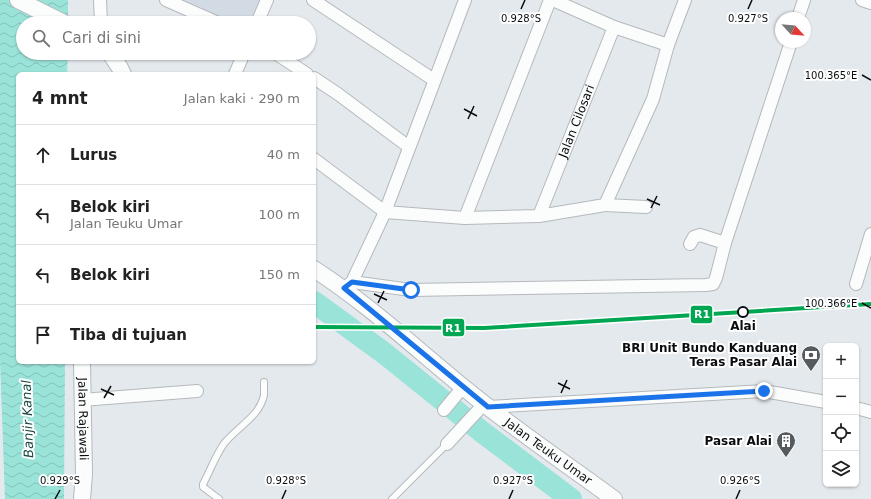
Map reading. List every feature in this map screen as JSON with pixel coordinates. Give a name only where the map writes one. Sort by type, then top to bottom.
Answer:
[{"type":"main road","points":[[18,0],[50,16]]},
{"type":"main road","points":[[115,60],[122,72]]},
{"type":"main road","name":"Jalan Teuku Umar","points":[[316,270],[348,285],[460,392],[614,499]]},
{"type":"main road","name":"Jalan Rajawali","points":[[82,364],[84,474],[82,499]]},
{"type":"street","points":[[100,0],[101,16]]},
{"type":"street","points":[[166,0],[202,16]]},
{"type":"street","points":[[260,16],[267,0]]},
{"type":"street","points":[[313,0],[434,80]]},
{"type":"street","points":[[465,0],[385,212],[348,285],[411,290],[713,284],[789,48]]},
{"type":"street","points":[[465,218],[552,0],[614,27],[668,45]]},
{"type":"street","points":[[605,205],[653,99],[668,45],[684,0]]},
{"type":"street","points":[[800,12],[804,0]]},
{"type":"street","points":[[862,0],[871,3]]},
{"type":"street","name":"Jalan Cilosari","points":[[540,216],[614,27]]},
{"type":"street","points":[[236,72],[241,60]]},
{"type":"street","points":[[285,60],[304,72]]},
{"type":"street","points":[[316,79],[409,147]]},
{"type":"street","points":[[316,161],[385,212],[465,218],[540,216],[605,205],[637,211]]},
{"type":"street","points":[[856,284],[871,234]]},
{"type":"street","points":[[690,244],[694,238],[700,235],[725,243]]},
{"type":"street","points":[[447,444],[483,408],[764,391],[823,401]]},
{"type":"street","points":[[82,400],[197,392]]},
{"type":"street","points":[[445,409],[460,392]]},
{"type":"street","points":[[859,409],[871,412]]},
{"type":"lane","points":[[219,499],[203,487],[203,484],[222,446],[259,407],[264,396],[264,382]]},
{"type":"lane","points":[[392,499],[447,444]]},
{"type":"shaded area","points":[[162,0],[260,0],[253,16],[199,16]]},
{"type":"water","name":"Banjir Kanal","points":[[0,0],[68,0],[68,16],[16,16],[16,60],[68,60],[67,72],[16,72],[16,364],[65,364],[64,499],[5,499],[0,359]]},
{"type":"waterway","points":[[316,303],[384,353],[482,432],[571,499]]},
{"type":"transit line","name":"R1","points":[[316,327],[484,328],[871,304]]},
{"type":"place","name":"Alai","points":[[743,312]]},
{"type":"place","name":"BRI Unit Bundo Kanduang Teras Pasar Alai","points":[[811,372]]},
{"type":"place","name":"Pasar Alai","points":[[786,458]]},
{"type":"route","points":[[411,290],[352,282],[344,288],[488,407],[764,391]]}]
